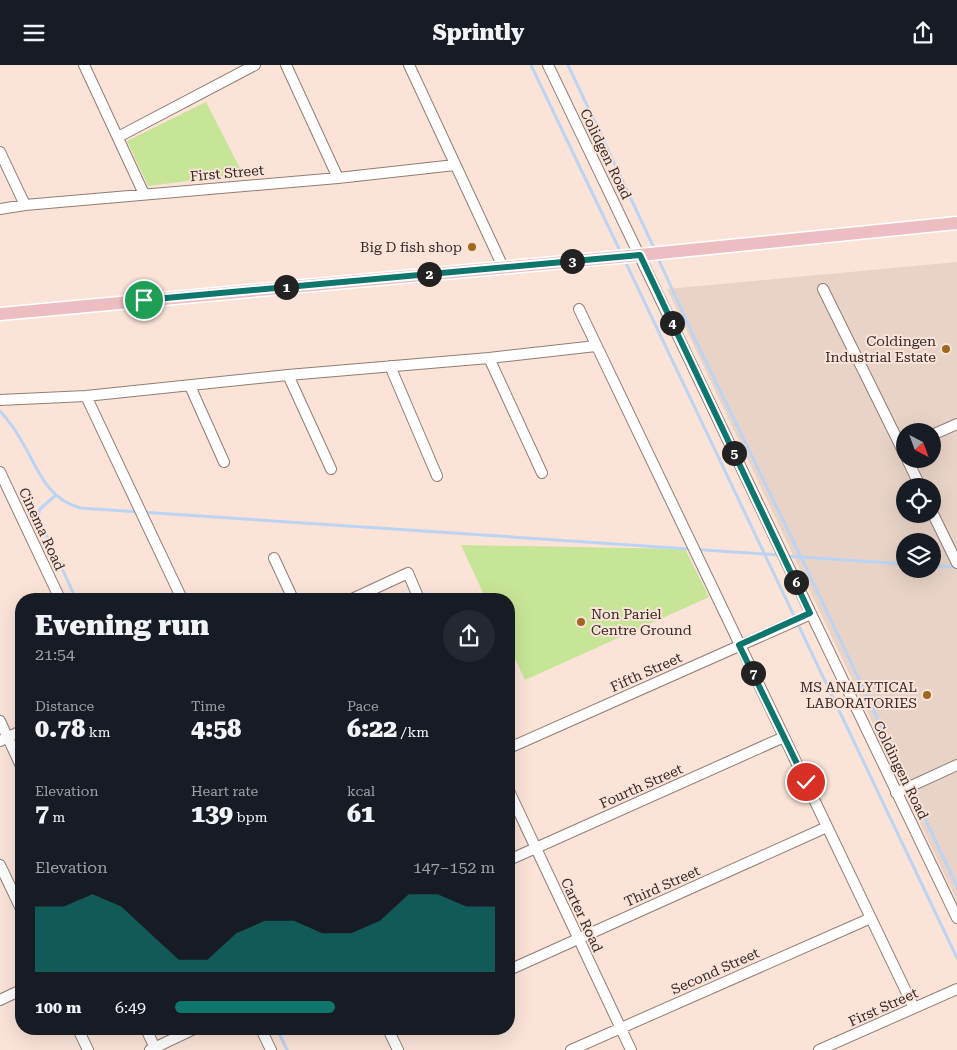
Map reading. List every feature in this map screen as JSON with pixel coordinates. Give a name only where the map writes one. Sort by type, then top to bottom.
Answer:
[{"type":"main road","points":[[0,313],[640,255],[957,223]]},
{"type":"street","points":[[84,65],[144,194]]},
{"type":"street","points":[[118,137],[255,65]]},
{"type":"street","points":[[286,65],[338,177]]},
{"type":"street","points":[[409,65],[503,267]]},
{"type":"street","name":"Colidgen Road","points":[[548,65],[640,255]]},
{"type":"street","points":[[0,152],[25,205]]},
{"type":"street","name":"First Street","points":[[0,209],[25,205],[456,165]]},
{"type":"street","name":"Coldingen Road","points":[[640,255],[803,617],[896,793],[957,918]]},
{"type":"street","points":[[823,289],[896,434]]},
{"type":"street","points":[[579,309],[914,1008]]},
{"type":"street","points":[[0,400],[86,396],[288,375],[489,358],[596,346]]},
{"type":"street","points":[[489,358],[542,473]]},
{"type":"street","points":[[390,366],[437,476]]},
{"type":"street","points":[[288,375],[332,469]]},
{"type":"street","points":[[190,386],[224,462]]},
{"type":"street","points":[[86,396],[179,593]]},
{"type":"street","points":[[941,431],[957,424]]},
{"type":"street","name":"Cinema Road","points":[[0,471],[57,593]]},
{"type":"street","points":[[937,523],[957,563]]},
{"type":"street","points":[[274,558],[289,593]]},
{"type":"street","points":[[365,593],[408,573],[416,593]]},
{"type":"street","name":"Fifth Street","points":[[515,745],[803,617]]},
{"type":"street","points":[[0,721],[4,739],[15,756]]},
{"type":"street","name":"Fourth Street","points":[[515,857],[784,737]]},
{"type":"street","points":[[896,793],[957,765]]},
{"type":"street","name":"Carter Road","points":[[515,804],[631,1050]]},
{"type":"street","name":"Third Street","points":[[515,967],[827,827]]},
{"type":"street","points":[[1,868],[15,897]]},
{"type":"street","name":"Second Street","points":[[571,1050],[871,918]]},
{"type":"street","name":"First Street","points":[[819,1050],[957,989]]},
{"type":"street","points":[[0,1000],[15,993]]},
{"type":"street","points":[[81,1035],[88,1050]]},
{"type":"street","points":[[148,1035],[152,1049],[181,1035]]},
{"type":"street","points":[[264,1035],[271,1050]]},
{"type":"street","points":[[391,1035],[398,1050]]},
{"type":"shaded area","points":[[957,262],[957,901],[667,289]]},
{"type":"green space","points":[[206,102],[243,174],[148,186],[127,141]]},
{"type":"green space","name":"Non Pariel Centre Ground","points":[[461,545],[685,549],[709,597],[525,680],[515,659],[515,593],[483,593]]},
{"type":"waterway","points":[[531,65],[621,253]]},
{"type":"waterway","points":[[568,65],[655,250]]},
{"type":"waterway","points":[[657,256],[957,886]]},
{"type":"waterway","points":[[624,259],[957,958]]},
{"type":"waterway","points":[[0,411],[9,421],[50,489],[58,497],[80,508],[780,555]]},
{"type":"waterway","points":[[56,495],[40,509],[38,516],[73,593]]},
{"type":"waterway","points":[[786,556],[896,563]]},
{"type":"waterway","points":[[941,566],[956,567]]},
{"type":"waterway","points":[[280,1035],[287,1050]]},
{"type":"place","name":"Big D fish shop","points":[[472,247]]},
{"type":"place","name":"Coldingen Industrial Estate","points":[[946,349]]},
{"type":"place","name":"Non Pariel Centre Ground","points":[[581,622]]},
{"type":"place","name":"MS ANALYTICAL LABORATORIES","points":[[927,695]]},
{"type":"route","points":[[144,300],[640,255],[810,613],[739,645],[806,782]]}]
